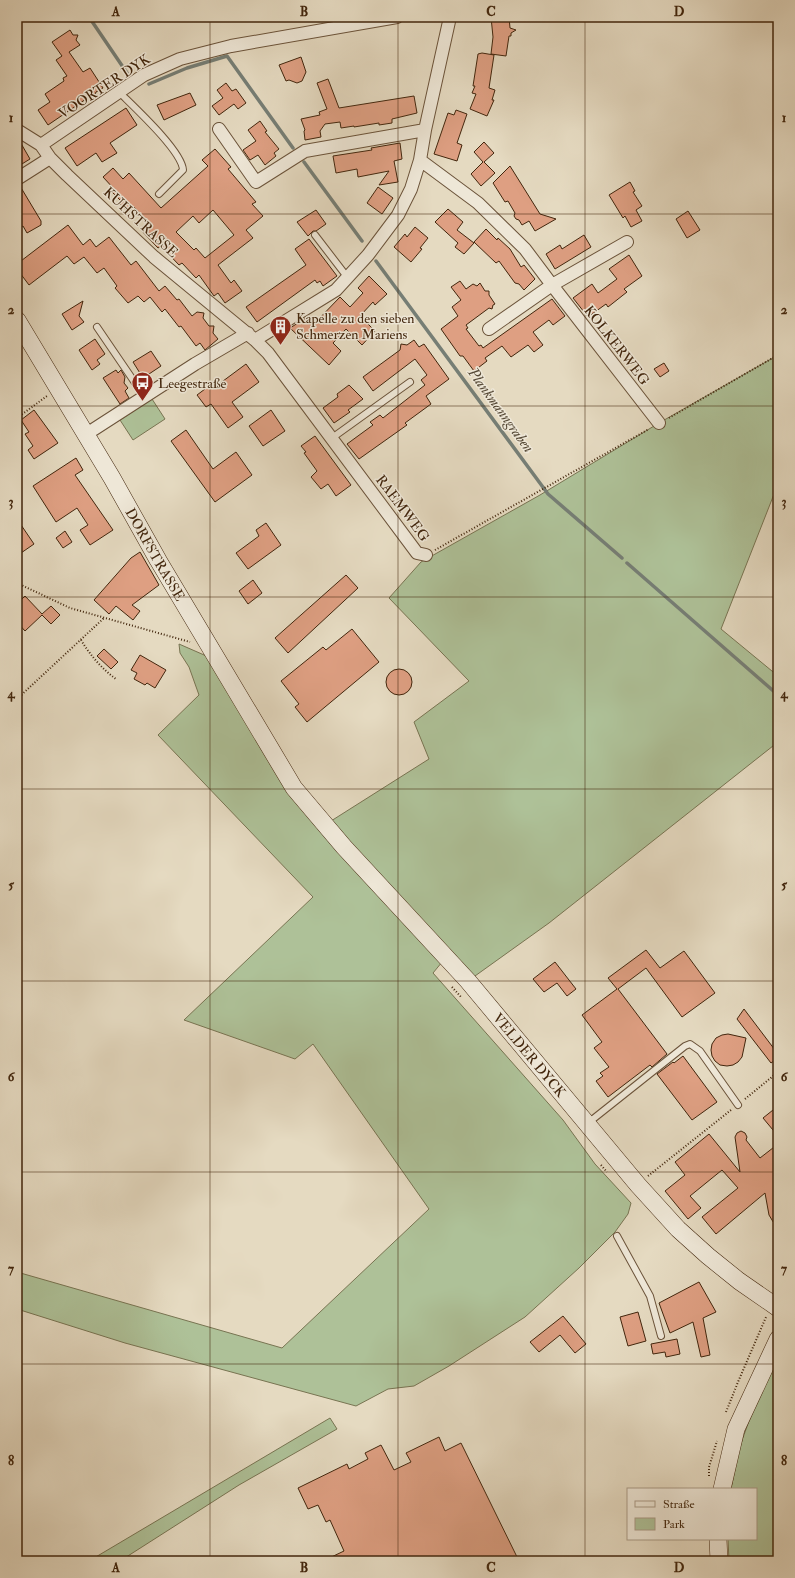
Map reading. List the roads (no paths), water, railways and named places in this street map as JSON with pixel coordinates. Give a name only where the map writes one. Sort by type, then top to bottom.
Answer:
[{"type":"main road","name":"DORFSTRASSE","points":[[17,320],[112,478],[294,788]]},
{"type":"main road","name":"VELDER DYCK","points":[[294,788],[344,847],[468,981],[638,1185],[678,1229],[739,1281],[778,1308]]},
{"type":"main road","points":[[722,1488],[736,1429],[778,1339]]},
{"type":"main road","points":[[718,1540],[719,1561]]},
{"type":"street","name":"VOORTER DYK","points":[[41,145],[144,75],[180,59],[231,46],[397,17]]},
{"type":"street","points":[[85,435],[195,364],[252,336],[336,290],[348,278],[386,234],[398,215],[411,189],[420,160],[425,130],[450,17]]},
{"type":"street","points":[[219,129],[256,182],[305,151],[425,130]]},
{"type":"street","name":"KUHSTRASSE","points":[[17,130],[41,145],[50,158],[154,257],[199,295],[252,336]]},
{"type":"street","points":[[17,180],[50,158]]},
{"type":"street","name":"KOLKERWEG","points":[[420,160],[478,203],[525,248],[659,424]]},
{"type":"street","points":[[489,329],[552,285],[627,242]]},
{"type":"street","name":"RAEMWEG","points":[[252,336],[268,353],[417,553],[426,555]]},
{"type":"lane","points":[[119,92],[181,159],[183,170],[159,194]]},
{"type":"lane","points":[[315,235],[348,278]]},
{"type":"lane","points":[[97,327],[144,396]]},
{"type":"lane","points":[[332,438],[410,382]]},
{"type":"lane","points":[[587,1124],[685,1046],[690,1044],[700,1051],[738,1105]]},
{"type":"lane","points":[[617,1236],[650,1296],[662,1336]]},
{"type":"waterway","name":"Plankmanngraben","points":[[89,17],[127,73]]},
{"type":"waterway","name":"Plankmanngraben","points":[[149,84],[187,68],[227,56],[293,148]]},
{"type":"waterway","name":"Plankmanngraben","points":[[304,162],[362,241]]},
{"type":"waterway","name":"Plankmanngraben","points":[[376,261],[548,494],[622,558]]},
{"type":"waterway","name":"Plankmanngraben","points":[[627,563],[778,695]]},
{"type":"place","name":"Kapelle zu den sieben Schmerzen Mariens","points":[[281,346]]},
{"type":"place","name":"Leegestraße","points":[[142,402]]}]
